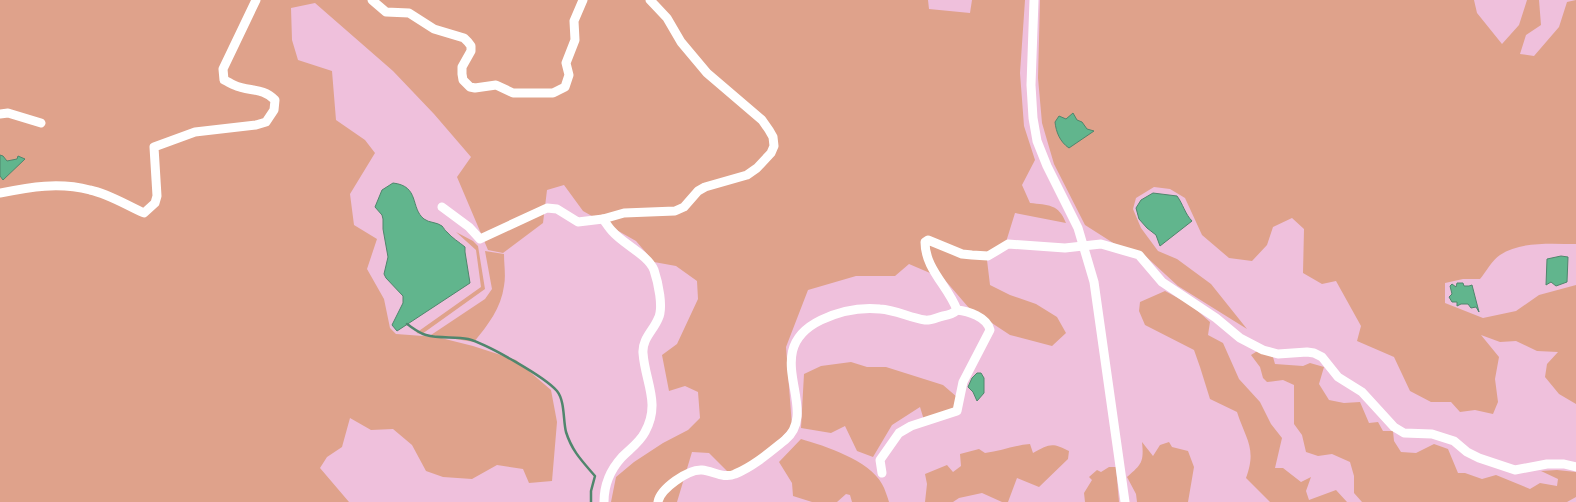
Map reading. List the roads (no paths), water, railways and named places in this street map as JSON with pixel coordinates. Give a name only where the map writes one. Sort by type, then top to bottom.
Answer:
[{"type":"street","points":[[0,193],[31,187],[62,185],[90,190],[144,213],[155,203],[157,196],[154,147],[195,132],[256,125],[266,122],[274,110],[275,100],[262,91],[235,86],[224,80],[223,70],[256,0]]},
{"type":"street","points":[[372,0],[386,12],[409,13],[434,29],[464,38],[471,46],[471,51],[462,67],[462,74],[463,80],[470,87],[496,86],[513,93],[553,93],[565,87],[569,75],[566,63],[575,40],[574,21],[583,0]]},
{"type":"street","points":[[442,207],[469,227],[480,239],[548,208],[557,209],[578,222],[603,219],[624,213],[676,212],[684,208],[698,191],[705,187],[747,175],[757,168],[771,153],[774,146],[773,137],[762,120],[707,73],[681,42],[667,18],[650,0]]},
{"type":"street","points":[[1034,0],[1031,85],[1033,118],[1038,141],[1047,166],[1078,228],[1094,282],[1125,502]]},
{"type":"street","points":[[0,114],[8,113],[41,123]]},
{"type":"street","points":[[603,219],[612,231],[647,261],[653,269],[661,313],[658,321],[650,331],[643,352],[652,394],[653,405],[650,420],[638,442],[612,471],[606,484],[604,502]]},
{"type":"street","points":[[957,310],[928,259],[925,242],[928,240],[962,254],[988,256],[1008,244],[1031,244],[1065,248],[1100,244],[1140,255],[1162,282],[1216,318],[1240,338],[1263,350],[1278,354],[1314,352],[1322,357],[1338,377],[1362,392],[1394,427],[1404,433],[1432,434],[1454,441],[1467,452],[1479,458],[1514,470],[1547,464],[1564,464],[1576,467]]},
{"type":"street","points":[[658,502],[663,491],[671,484],[694,471],[702,470],[728,476],[735,474],[766,456],[791,435],[796,422],[797,410],[790,355],[801,335],[810,326],[841,311],[881,309],[926,320],[953,314],[957,310],[967,311],[985,322],[990,330],[964,382],[957,411],[911,426],[898,433],[880,460],[882,473]]},
{"type":"waterway","points":[[407,324],[426,335],[463,338],[477,342],[529,370],[551,385],[560,395],[568,439],[578,456],[595,476],[591,491],[591,502]]}]
